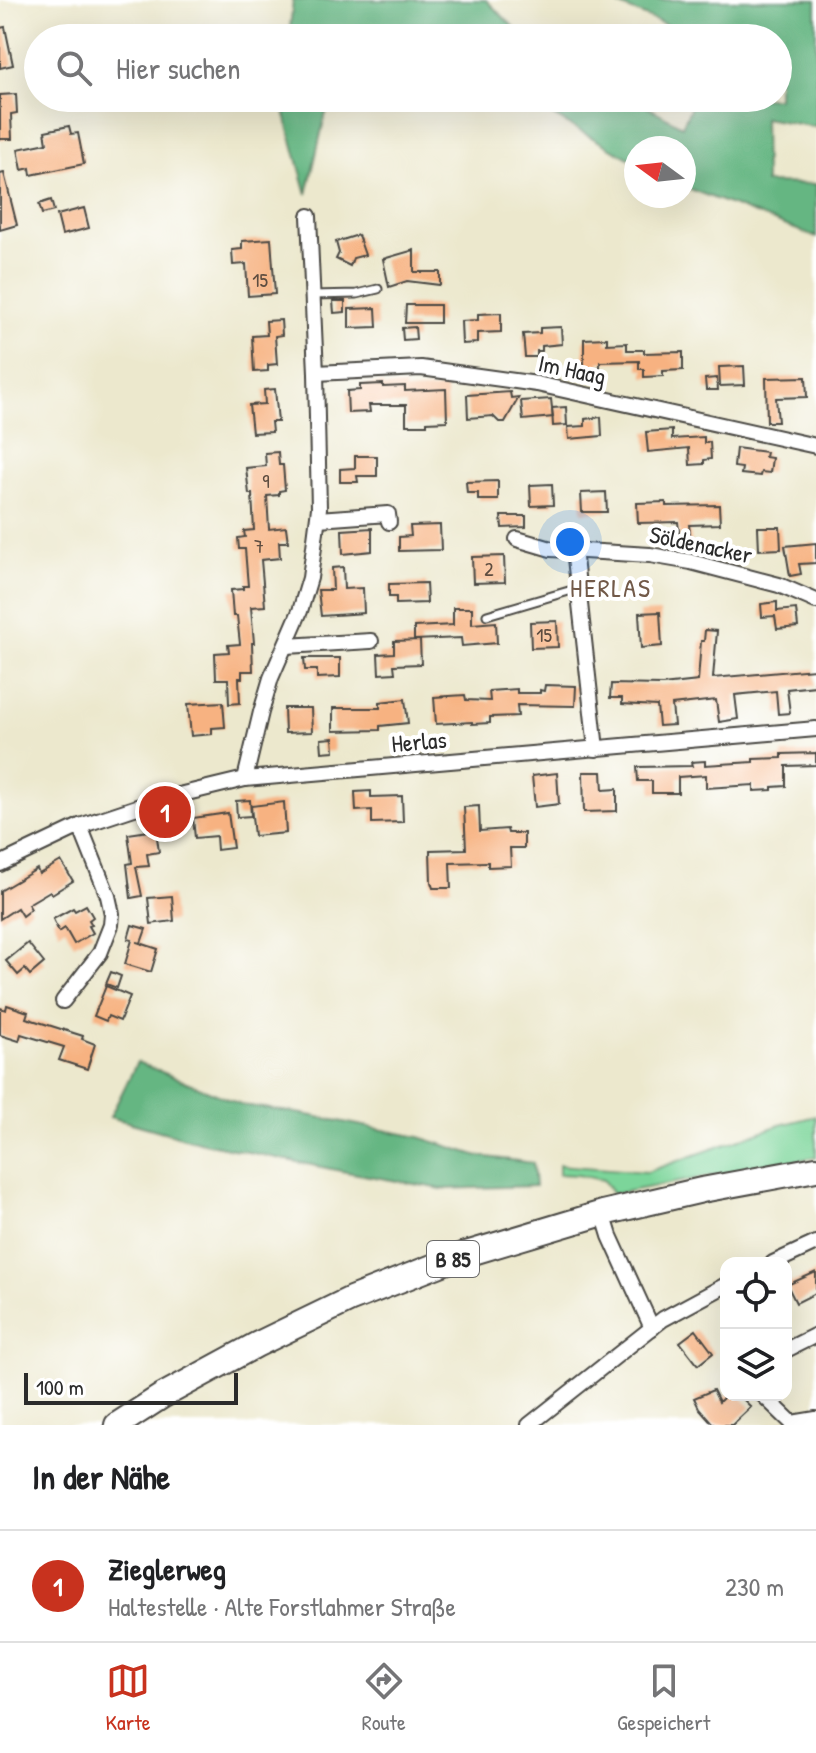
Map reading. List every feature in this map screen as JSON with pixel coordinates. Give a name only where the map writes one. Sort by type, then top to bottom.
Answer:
[{"type":"main road","name":"B 85","points":[[117,1425],[162,1396],[351,1299],[463,1255],[603,1213],[702,1190],[816,1169]]},
{"type":"street","points":[[245,779],[271,678],[300,611],[310,578],[318,519],[309,216]]},
{"type":"street","name":"Im Haag","points":[[316,373],[421,368],[537,384],[816,446]]},
{"type":"street","points":[[318,519],[388,514],[389,522]]},
{"type":"street","name":"Söldenacker","points":[[517,539],[551,549],[650,555],[691,562],[779,585],[816,601]]},
{"type":"street","points":[[574,549],[596,749]]},
{"type":"street","points":[[286,646],[371,641]]},
{"type":"street","name":"Herlas","points":[[0,864],[80,826],[158,800],[245,779],[816,729]]},
{"type":"street","points":[[63,1001],[100,953],[111,925],[108,896],[80,826]]},
{"type":"street","points":[[603,1213],[652,1328]]},
{"type":"street","points":[[786,1257],[816,1243]]},
{"type":"street","points":[[529,1425],[663,1319],[720,1288]]},
{"type":"street","points":[[792,1347],[816,1335]]},
{"type":"street","points":[[769,1401],[792,1423],[816,1419]]},
{"type":"lane","points":[[313,295],[357,294],[378,289]]},
{"type":"lane","points":[[487,615],[579,588]]},
{"type":"green space","points":[[293,0],[486,0],[511,24],[290,24]]},
{"type":"green space","points":[[613,0],[816,0],[816,127],[764,118],[765,183],[816,184],[816,237],[696,192],[696,136],[624,136],[624,155],[546,112],[657,112],[682,126],[688,112],[792,112],[792,24],[664,24],[620,6]]},
{"type":"green space","points":[[284,112],[327,112],[307,194]]},
{"type":"green space","points":[[137,1062],[243,1105],[419,1137],[479,1156],[533,1163],[535,1186],[442,1189],[199,1142],[110,1117]]},
{"type":"green space","points":[[816,1116],[816,1157],[613,1194],[603,1180],[559,1174],[559,1165],[647,1172],[780,1125]]},
{"type":"building","points":[[5,27],[13,65],[0,68],[0,28]]},
{"type":"building","points":[[16,94],[17,113],[11,114],[12,139],[0,139],[0,95]]},
{"type":"building","points":[[69,126],[71,134],[78,133],[84,164],[31,175],[30,168],[22,170],[18,149],[47,143],[45,131]]},
{"type":"building","points":[[4,173],[17,225],[0,230],[0,174]]},
{"type":"building","points":[[51,200],[54,211],[42,214],[39,204]]},
{"type":"building","points":[[84,208],[89,228],[62,235],[57,215]]},
{"type":"building","points":[[358,235],[365,255],[353,258],[350,266],[336,259],[339,253],[336,242]]},
{"type":"building","points":[[271,239],[275,294],[248,296],[246,264],[233,265],[232,250],[242,249],[242,241]]},
{"type":"building","points":[[414,250],[414,272],[440,272],[440,285],[407,281],[389,287],[383,259]]},
{"type":"building","points":[[333,301],[345,301],[345,312],[334,313]]},
{"type":"building","points":[[406,305],[440,305],[440,323],[405,323]]},
{"type":"building","points":[[376,308],[377,327],[349,328],[349,309]]},
{"type":"building","points":[[501,313],[501,332],[477,333],[477,343],[462,344],[461,321],[478,320],[478,314]]},
{"type":"building","points":[[281,320],[282,335],[275,336],[277,364],[268,365],[268,371],[254,372],[252,336],[267,335],[266,321]]},
{"type":"building","points":[[415,327],[416,339],[403,340],[402,328]]},
{"type":"building","points":[[561,327],[562,344],[542,346],[542,351],[537,351],[537,357],[525,357],[523,334],[540,333],[540,328]]},
{"type":"building","points":[[607,338],[607,344],[627,343],[627,350],[683,352],[683,370],[663,371],[663,376],[644,377],[639,361],[600,362],[600,368],[584,369],[584,339]]},
{"type":"building","points":[[744,366],[745,385],[720,386],[719,367]]},
{"type":"building","points":[[806,377],[807,397],[776,398],[778,422],[767,422],[766,378]]},
{"type":"building","points":[[717,378],[718,390],[706,390],[705,379]]},
{"type":"building","points":[[383,384],[383,387],[405,386],[405,391],[446,389],[447,421],[406,425],[406,405],[369,405],[370,412],[348,413],[347,391],[360,390],[360,385]]},
{"type":"building","points":[[275,389],[278,422],[271,422],[272,432],[252,433],[249,405],[265,404],[264,390]]},
{"type":"building","points":[[510,392],[511,398],[519,397],[505,422],[499,422],[493,416],[468,418],[467,395]]},
{"type":"building","points":[[551,399],[553,417],[523,420],[521,401]]},
{"type":"building","points":[[566,407],[567,425],[553,426],[552,408]]},
{"type":"building","points":[[601,417],[602,436],[569,439],[568,427],[585,426],[585,419]]},
{"type":"building","points":[[672,430],[672,439],[704,437],[704,443],[710,442],[711,459],[704,460],[704,464],[690,465],[689,448],[648,452],[646,432]]},
{"type":"building","points":[[736,448],[766,452],[765,457],[772,458],[770,473],[761,472],[760,476],[741,474],[742,468],[734,467]]},
{"type":"building","points":[[278,452],[279,465],[283,465],[285,490],[279,491],[279,495],[267,496],[269,529],[286,527],[288,542],[279,542],[280,558],[261,560],[265,606],[251,607],[253,671],[242,671],[242,678],[239,678],[240,703],[229,704],[228,679],[216,679],[215,653],[229,652],[228,645],[240,644],[231,590],[248,586],[245,549],[239,549],[238,538],[245,537],[244,531],[254,530],[252,494],[249,494],[246,468],[266,466],[265,453]]},
{"type":"building","points":[[355,456],[377,456],[377,476],[357,476],[358,482],[340,482],[340,469],[355,468]]},
{"type":"building","points":[[498,481],[498,500],[478,500],[478,493],[467,493],[466,482]]},
{"type":"building","points":[[552,484],[553,505],[531,506],[530,485]]},
{"type":"building","points":[[606,492],[607,512],[582,512],[581,493]]},
{"type":"building","points":[[666,502],[666,506],[719,505],[720,524],[689,525],[692,548],[681,549],[678,522],[638,523],[637,503]]},
{"type":"building","points":[[501,516],[526,516],[526,527],[502,528]]},
{"type":"building","points":[[440,525],[441,550],[399,551],[399,537],[411,536],[410,526]]},
{"type":"building","points":[[758,527],[780,527],[781,549],[759,550]]},
{"type":"building","points":[[372,528],[372,551],[343,554],[342,530]]},
{"type":"building","points":[[816,543],[816,563],[799,564],[801,574],[790,576],[785,546]]},
{"type":"building","points":[[504,556],[505,582],[473,583],[472,557]]},
{"type":"building","points":[[343,567],[344,589],[363,588],[364,613],[321,616],[318,590],[333,590],[332,568]]},
{"type":"building","points":[[426,583],[427,603],[396,604],[396,597],[389,597],[389,584]]},
{"type":"building","points":[[777,602],[777,611],[796,609],[798,627],[777,629],[775,616],[762,617],[761,604]]},
{"type":"building","points":[[453,608],[472,608],[472,624],[496,622],[497,643],[462,646],[461,638],[414,640],[414,627],[453,625]]},
{"type":"building","points":[[660,612],[662,646],[641,648],[639,613]]},
{"type":"building","points":[[557,621],[558,647],[531,648],[530,622]]},
{"type":"building","points":[[705,630],[717,631],[713,678],[814,669],[815,686],[787,689],[790,713],[778,714],[776,691],[735,695],[738,719],[719,722],[716,700],[672,705],[674,725],[659,726],[657,706],[622,704],[622,698],[610,698],[611,684],[662,685],[698,681],[701,641],[704,641]]},
{"type":"building","points":[[420,640],[421,664],[394,665],[395,673],[379,674],[378,654],[394,653],[394,641]]},
{"type":"building","points":[[304,658],[340,658],[340,677],[317,678],[317,670],[305,670]]},
{"type":"building","points":[[545,685],[576,686],[575,706],[517,705],[518,716],[490,717],[490,723],[436,724],[434,697],[465,695],[466,700],[490,701],[489,691],[517,689],[517,693],[540,693]]},
{"type":"building","points":[[405,699],[408,723],[380,726],[380,730],[333,731],[333,708],[380,708],[380,702]]},
{"type":"building","points":[[223,702],[225,727],[212,728],[212,734],[191,736],[188,704]]},
{"type":"building","points":[[284,708],[311,708],[312,732],[285,733]]},
{"type":"building","points":[[333,738],[334,751],[322,752],[321,739]]},
{"type":"building","points":[[816,753],[816,765],[786,766],[786,786],[772,787],[772,790],[754,791],[754,785],[706,788],[706,775],[678,777],[678,793],[652,793],[652,781],[638,781],[637,767],[692,766],[691,762],[705,761],[705,765],[753,762],[753,759],[782,758],[782,754]]},
{"type":"building","points":[[583,772],[602,772],[603,790],[617,789],[617,811],[584,812]]},
{"type":"building","points":[[557,773],[559,804],[535,807],[532,776]]},
{"type":"building","points":[[371,791],[371,797],[402,796],[403,822],[372,823],[372,810],[356,811],[355,792]]},
{"type":"building","points":[[250,800],[251,816],[237,817],[236,801]]},
{"type":"building","points":[[284,802],[286,833],[254,836],[251,806]]},
{"type":"building","points":[[479,806],[480,831],[507,829],[508,833],[524,833],[524,848],[510,848],[511,866],[488,867],[488,862],[450,863],[451,888],[433,888],[430,850],[466,849],[464,807]]},
{"type":"building","points":[[228,813],[233,848],[217,850],[216,836],[195,838],[193,818]]},
{"type":"building","points":[[156,830],[159,852],[147,854],[149,866],[136,867],[142,896],[131,898],[127,864],[132,863],[128,834]]},
{"type":"building","points":[[61,861],[73,881],[28,904],[31,909],[22,916],[17,908],[0,919],[0,891],[37,869],[39,874]]},
{"type":"building","points":[[172,896],[174,921],[151,924],[148,898]]},
{"type":"building","points":[[86,905],[93,917],[89,920],[92,925],[89,926],[93,933],[74,944],[65,928],[59,932],[53,919]]},
{"type":"building","points":[[132,925],[146,929],[141,943],[137,942],[158,949],[151,972],[125,964],[132,940],[128,939]]},
{"type":"building","points":[[28,943],[44,963],[30,975],[25,969],[18,975],[6,961]]},
{"type":"building","points":[[111,972],[121,976],[117,988],[106,984]]},
{"type":"building","points":[[106,986],[130,996],[120,1021],[108,1016],[106,1021],[94,1016]]},
{"type":"building","points":[[7,1005],[28,1012],[26,1018],[83,1036],[82,1039],[95,1044],[87,1069],[59,1060],[64,1047],[21,1034],[19,1041],[0,1035],[0,1008],[6,1010]]},
{"type":"building","points":[[816,1272],[816,1293],[796,1303],[792,1283]]},
{"type":"building","points":[[696,1330],[713,1353],[698,1365],[680,1342]]},
{"type":"building","points":[[713,1390],[719,1402],[745,1401],[751,1407],[732,1425],[714,1425],[694,1398]]},
{"type":"place","name":"Zieglerweg","points":[[165,812]]},
{"type":"district","name":"HERLAS","points":[[611,588]]}]
